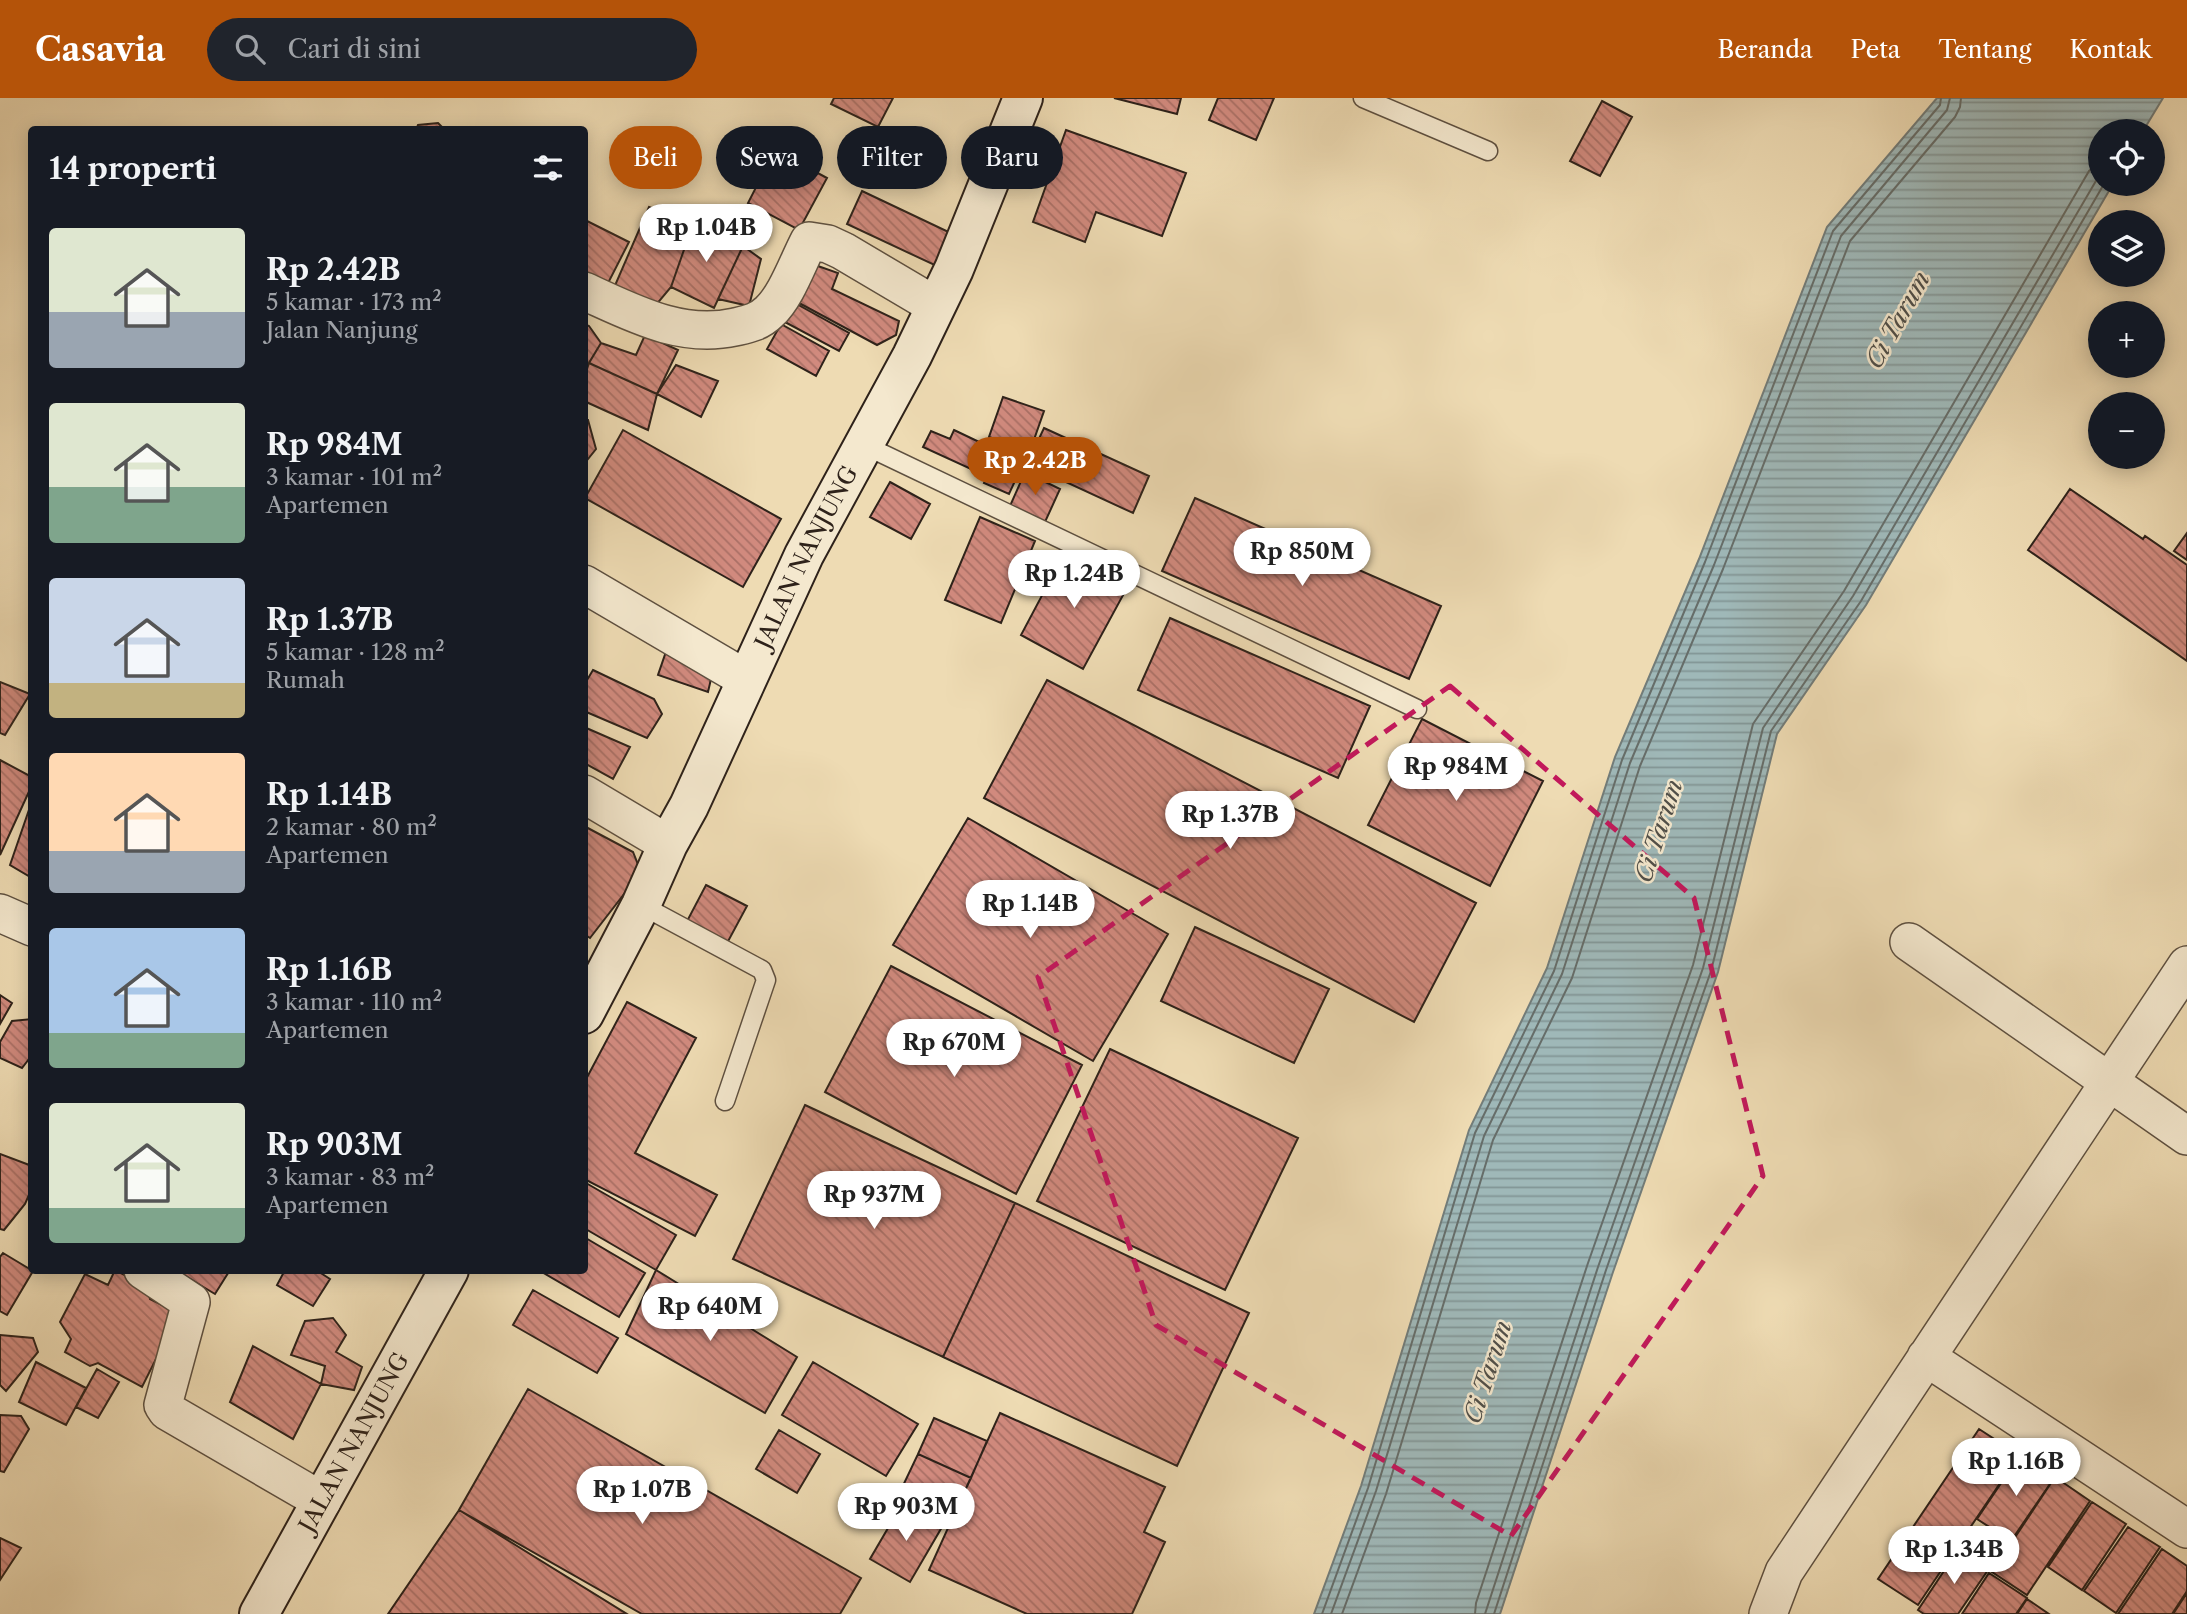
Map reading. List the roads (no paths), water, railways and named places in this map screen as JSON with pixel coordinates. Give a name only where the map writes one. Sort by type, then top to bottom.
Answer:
[{"type":"main road","name":"JALAN NANJUNG","points":[[588,1006],[689,806],[804,555],[912,356],[954,269],[1023,98]]},
{"type":"main road","name":"JALAN NANJUNG","points":[[259,1614],[447,1274]]},
{"type":"street","points":[[588,293],[643,318],[676,328],[718,331],[754,323],[770,312],[809,242],[828,244],[843,251],[936,306]]},
{"type":"street","points":[[588,586],[746,679]]},
{"type":"street","points":[[588,796],[668,844]]},
{"type":"street","points":[[0,913],[28,925]]},
{"type":"street","points":[[1909,942],[2187,1136]]},
{"type":"street","points":[[1768,1614],[1784,1572],[2187,965]]},
{"type":"street","points":[[149,1274],[191,1303],[163,1405],[167,1411],[322,1501]]},
{"type":"street","points":[[1926,1357],[2187,1529]]},
{"type":"lane","points":[[1363,98],[1488,151]]},
{"type":"lane","points":[[864,444],[1417,709]]},
{"type":"lane","points":[[641,905],[762,970],[766,980],[725,1101]]},
{"type":"water","name":"Ci Tarum","points":[[1937,98],[2163,98],[2150,119],[2088,119],[2088,196],[2106,196],[2098,210],[2088,210],[2088,227],[1866,605],[1777,734],[1718,972],[1613,1272],[1500,1614],[1314,1614],[1361,1486],[1469,1130],[1547,968],[1615,757],[1699,559],[1827,227]]}]
